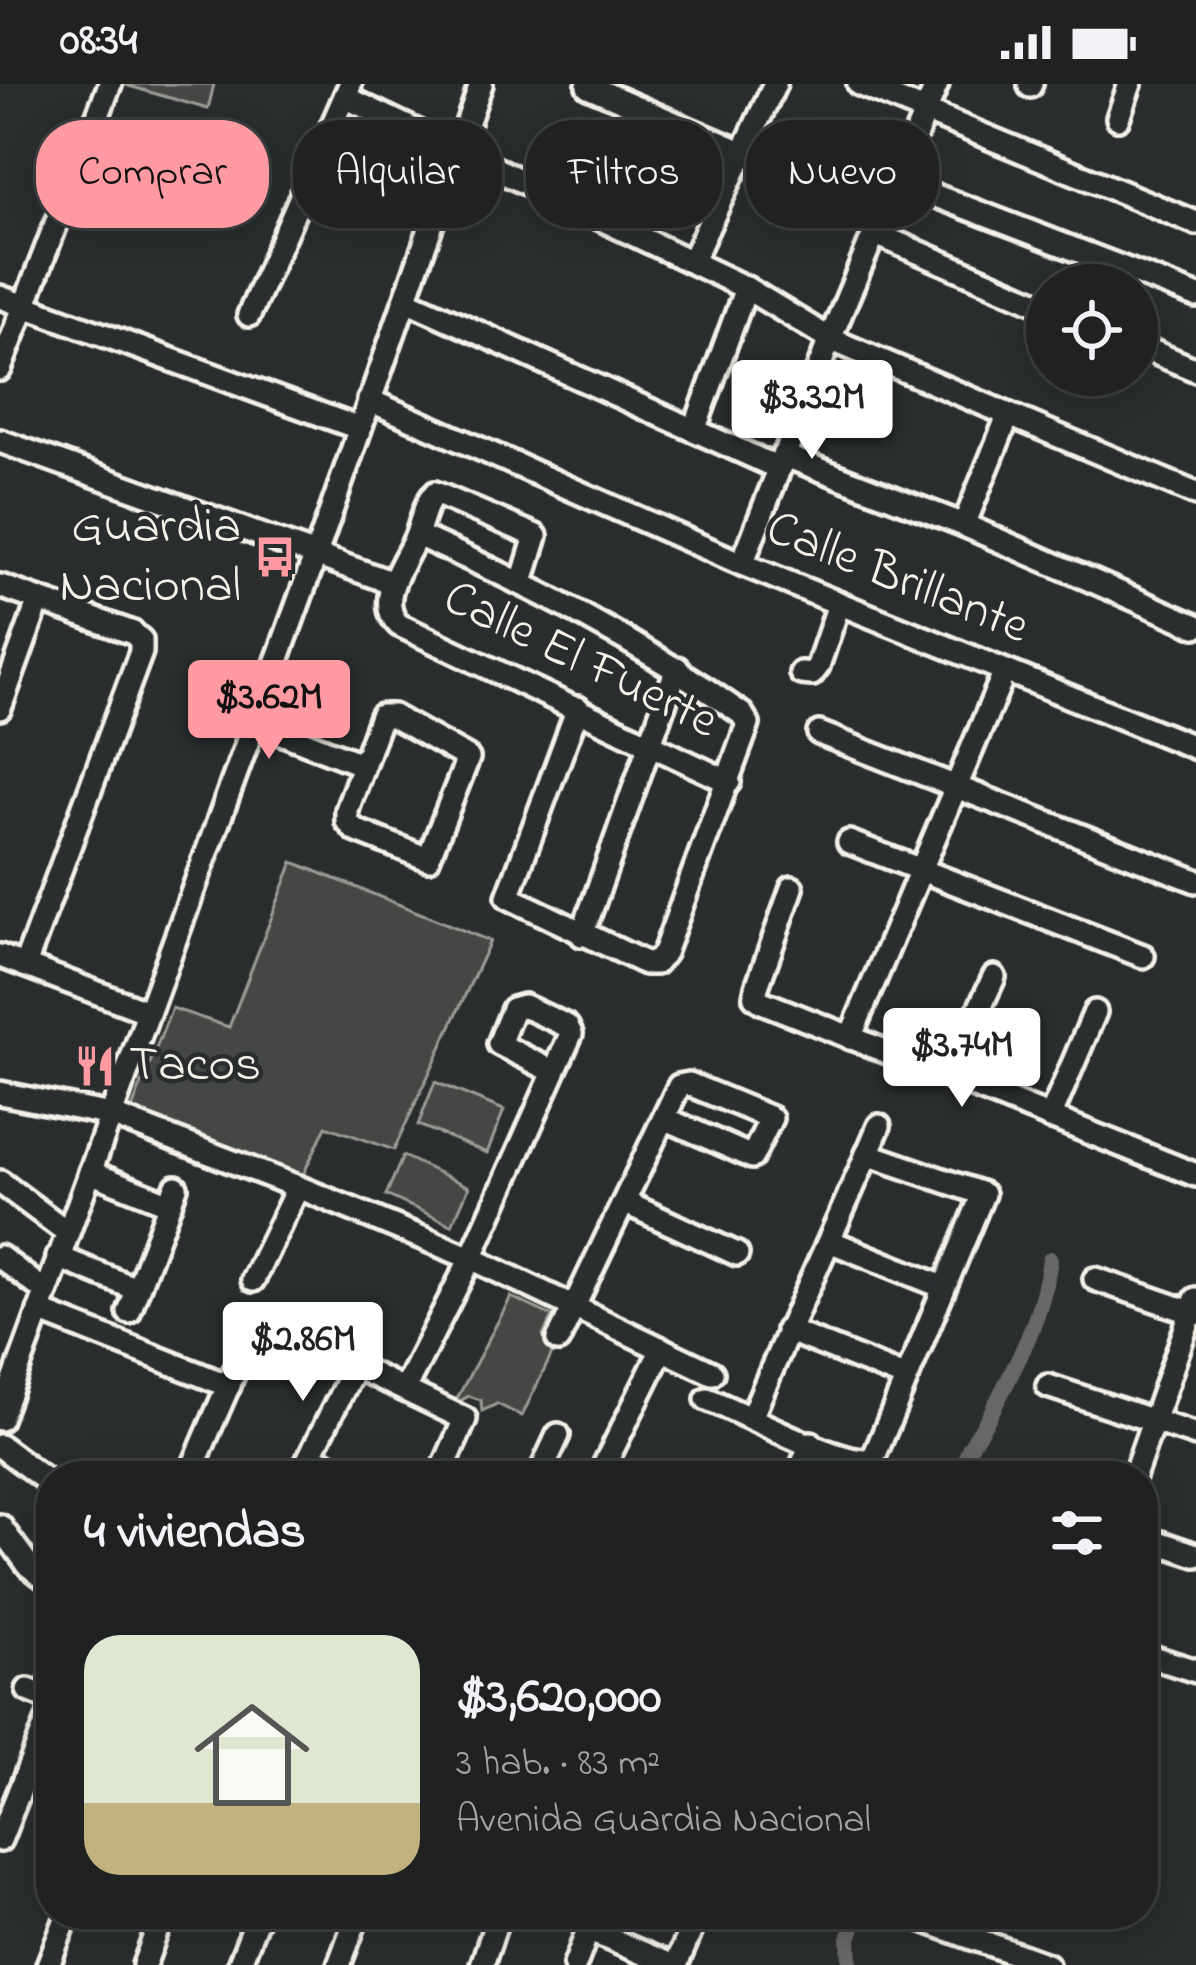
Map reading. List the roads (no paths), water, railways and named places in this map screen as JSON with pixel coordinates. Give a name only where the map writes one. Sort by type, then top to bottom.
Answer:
[{"type":"street","points":[[0,369],[110,84]]},
{"type":"street","points":[[469,120],[481,84]]},
{"type":"street","points":[[692,262],[775,84]]},
{"type":"street","points":[[859,84],[1196,223]]},
{"type":"street","points":[[920,120],[937,84]]},
{"type":"street","points":[[1118,118],[1130,84]]},
{"type":"street","points":[[588,86],[746,156]]},
{"type":"street","points":[[249,315],[348,91],[404,120]]},
{"type":"street","points":[[502,170],[746,288],[830,339],[1196,494]]},
{"type":"street","points":[[939,197],[1196,296]]},
{"type":"street","points":[[0,1419],[431,228]]},
{"type":"street","points":[[742,564],[878,228]]},
{"type":"street","points":[[888,228],[1026,297]]},
{"type":"street","points":[[694,428],[746,288]]},
{"type":"street","points":[[0,297],[358,428]]},
{"type":"street","points":[[406,300],[694,428],[964,525],[1196,626]]},
{"type":"street","points":[[1158,354],[1196,370]]},
{"type":"street","name":"Calle Brillante","points":[[369,400],[742,564],[1196,748]]},
{"type":"street","points":[[964,525],[1008,416]]},
{"type":"street","points":[[0,441],[393,583],[435,493],[536,536],[522,582]]},
{"type":"street","points":[[417,535],[522,582],[677,668],[742,714],[748,724],[664,953],[656,963],[645,963],[582,935],[508,897],[578,708]]},
{"type":"street","name":"Calle El Fuerte","points":[[393,583],[393,619],[729,782]]},
{"type":"street","points":[[0,586],[133,633],[141,640],[141,652],[25,965]]},
{"type":"street","points":[[0,708],[39,600]]},
{"type":"street","points":[[801,673],[812,674],[818,667],[839,604]]},
{"type":"street","points":[[582,935],[677,668]]},
{"type":"street","points":[[850,1038],[1004,673]]},
{"type":"street","points":[[381,716],[393,716],[468,758],[428,859],[355,830],[346,821],[363,764],[381,716]]},
{"type":"street","points":[[253,722],[363,764]]},
{"type":"street","points":[[819,733],[1196,881]]},
{"type":"street","points":[[849,842],[1143,956]]},
{"type":"street","points":[[792,887],[755,997],[1196,1175]]},
{"type":"street","points":[[0,956],[148,1012]]},
{"type":"street","points":[[950,1074],[994,977]]},
{"type":"street","points":[[406,1388],[471,1258],[554,1072],[571,1029],[518,1006],[500,1038],[502,1048],[554,1072]]},
{"type":"street","points":[[1050,1118],[1095,1012]]},
{"type":"street","points":[[558,1340],[664,1118],[683,1082],[766,1114],[770,1124],[756,1154],[748,1156],[664,1118]]},
{"type":"street","points":[[0,1093],[111,1115],[298,1187],[471,1258],[712,1373]]},
{"type":"street","points":[[752,1416],[879,1126]]},
{"type":"street","points":[[867,1154],[983,1194],[870,1461]]},
{"type":"street","points":[[90,1172],[173,1196],[128,1312]]},
{"type":"street","points":[[0,1182],[67,1232]]},
{"type":"street","points":[[253,1280],[298,1187]]},
{"type":"street","points":[[624,1202],[737,1254]]},
{"type":"street","points":[[832,1242],[944,1287]]},
{"type":"street","points":[[0,1257],[43,1302],[229,1386]]},
{"type":"street","points":[[58,1257],[136,1289]]},
{"type":"street","points":[[1095,1279],[1195,1308],[1139,1461]]},
{"type":"street","points":[[788,1330],[906,1378]]},
{"type":"street","points":[[196,1461],[246,1345]]},
{"type":"street","points":[[606,1461],[662,1349]]},
{"type":"street","points":[[308,1461],[356,1366],[465,1419],[447,1461]]},
{"type":"street","points":[[1048,1386],[1196,1435]]},
{"type":"street","points":[[707,1399],[858,1461]]},
{"type":"street","points":[[546,1461],[558,1435]]},
{"type":"street","points":[[0,1446],[36,1473]]},
{"type":"street","points":[[810,1461],[821,1448]]},
{"type":"street","points":[[821,1448],[821,1461]]},
{"type":"street","points":[[0,1526],[36,1571]]},
{"type":"street","points":[[1158,1542],[1196,1555]]},
{"type":"street","points":[[0,1556],[29,1565]]},
{"type":"street","points":[[1158,1659],[1192,1670],[1196,1646]]},
{"type":"street","points":[[28,1690],[36,1693]]},
{"type":"street","points":[[0,1840],[36,1750]]},
{"type":"street","points":[[48,1965],[62,1929]]},
{"type":"street","points":[[144,1965],[157,1929]]},
{"type":"street","points":[[239,1965],[253,1929]]},
{"type":"street","points":[[340,1965],[353,1929]]},
{"type":"street","points":[[482,1965],[494,1929]]},
{"type":"street","points":[[575,1965],[588,1929]]},
{"type":"street","points":[[604,1929],[673,1965],[691,1929]]},
{"type":"street","points":[[947,1929],[1047,1965]]},
{"type":"waterway","points":[[965,1461],[1029,1337],[1050,1259]]},
{"type":"waterway","points":[[850,1965],[852,1929]]},
{"type":"place","name":"Guardia Nacional","points":[[275,557]]},
{"type":"place","name":"Tacos","points":[[95,1066]]}]
